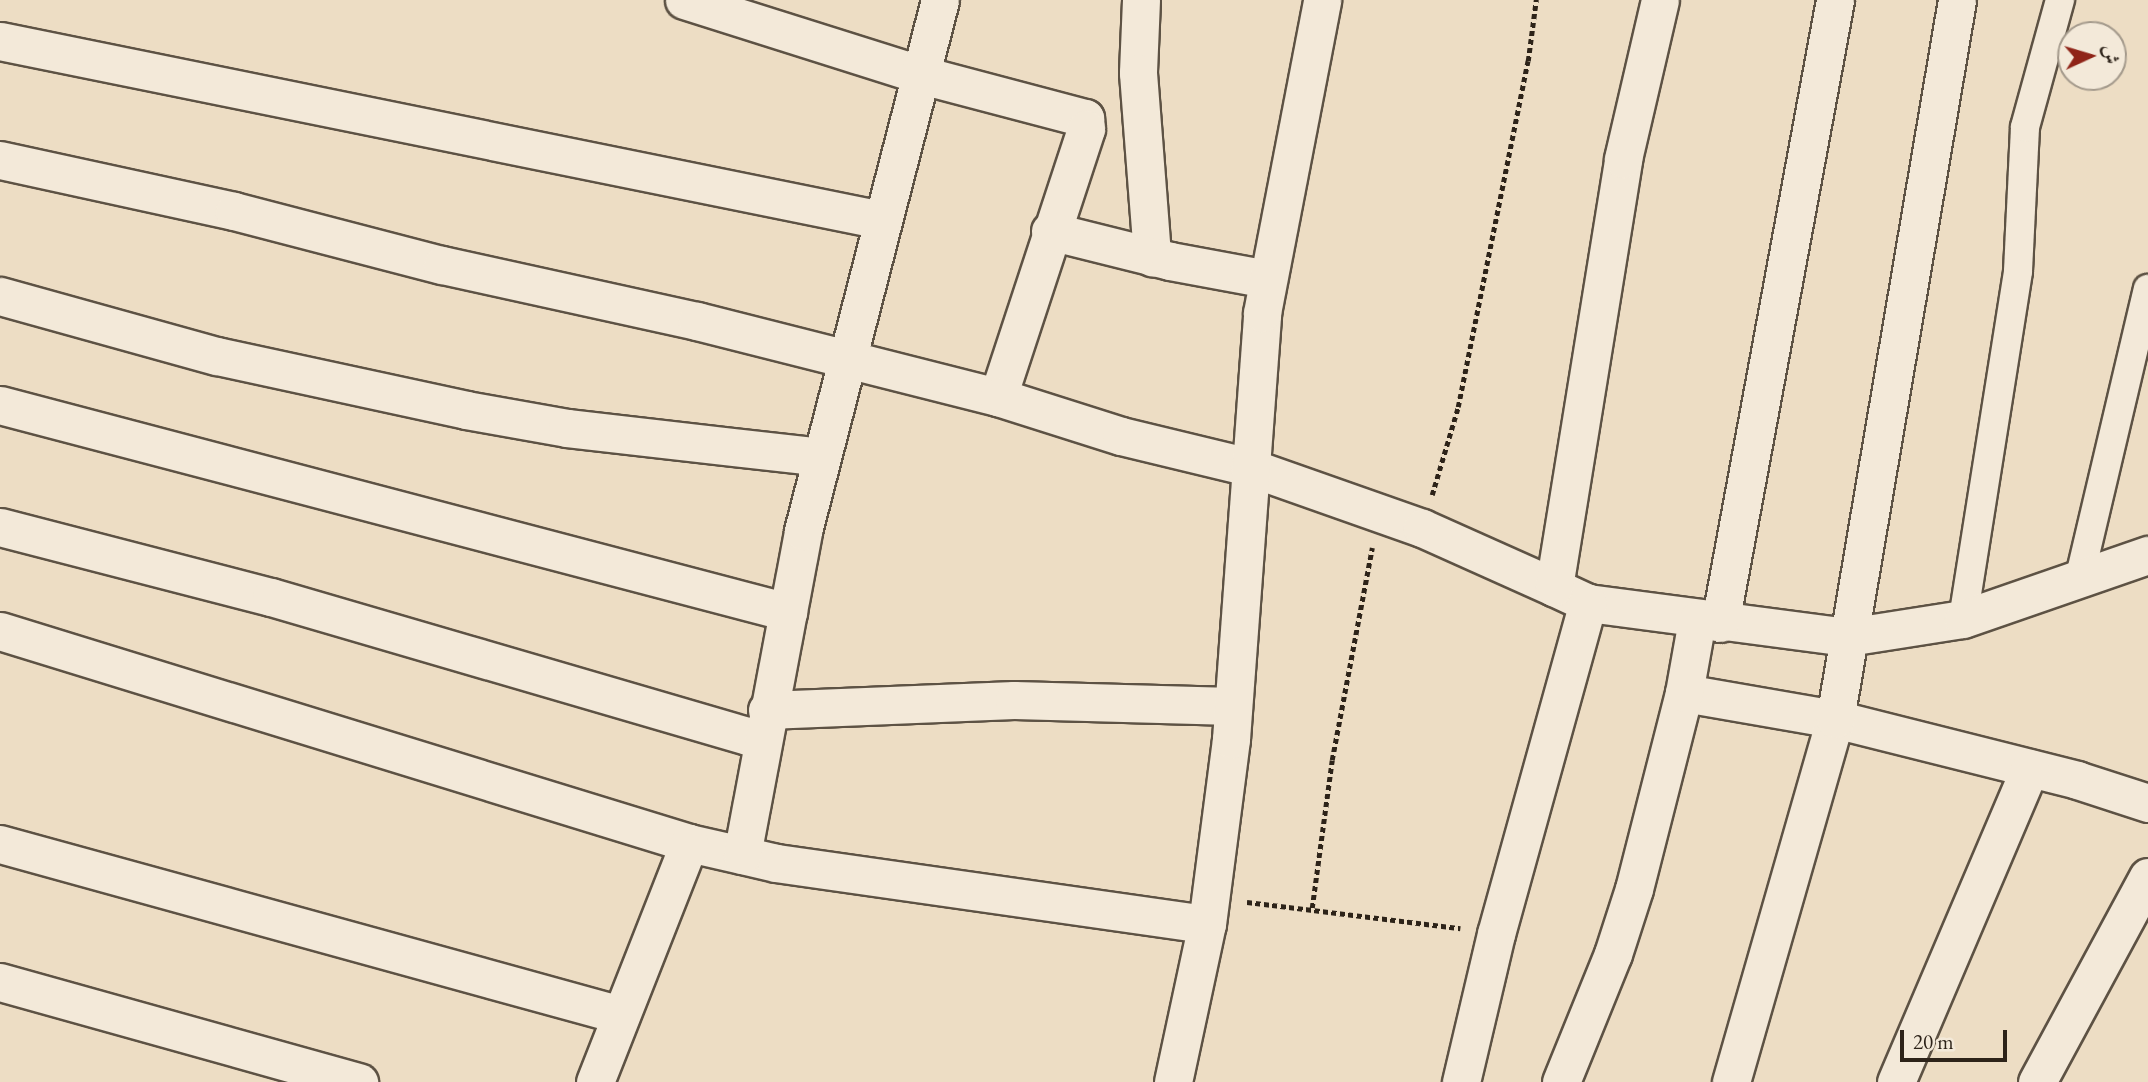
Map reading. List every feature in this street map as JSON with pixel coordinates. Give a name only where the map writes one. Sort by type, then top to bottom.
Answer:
[{"type":"street","points":[[684,0],[918,74],[1085,118],[1086,129],[1050,231],[998,397]]},
{"type":"street","points":[[742,855],[764,725],[821,457],[918,74],[940,0]]},
{"type":"street","points":[[1141,0],[1138,73],[1152,257]]},
{"type":"street","points":[[1173,1082],[1208,911],[1233,706],[1267,279],[1322,0]]},
{"type":"street","points":[[1554,587],[1616,197],[1660,0]]},
{"type":"street","points":[[1561,1082],[1618,941],[1684,693],[1709,621],[1835,0]]},
{"type":"street","points":[[1731,1082],[1835,719],[1956,0]]},
{"type":"street","points":[[1963,619],[2018,271],[2025,127],[2060,0]]},
{"type":"street","points":[[0,41],[881,220]]},
{"type":"street","points":[[0,160],[234,211],[442,265],[697,321],[845,362],[998,397],[1121,436],[1250,467],[1422,528],[1588,603],[1849,638],[1963,619],[2080,576],[2148,555]]},
{"type":"street","points":[[1050,231],[1152,257],[1267,279]]},
{"type":"street","points":[[2080,576],[2148,289]]},
{"type":"street","points":[[0,296],[217,356],[466,410],[567,428],[821,457]]},
{"type":"street","points":[[0,405],[788,612]]},
{"type":"street","points":[[0,527],[764,725],[1014,700],[1233,706]]},
{"type":"street","points":[[1461,1082],[1496,934],[1588,603]]},
{"type":"street","points":[[0,631],[689,843],[742,855],[1208,911]]},
{"type":"street","points":[[1684,693],[1835,719],[2030,768],[2148,803]]},
{"type":"street","points":[[1896,1082],[2030,768]]},
{"type":"street","points":[[595,1082],[689,843]]},
{"type":"street","points":[[0,844],[621,1015]]},
{"type":"street","points":[[2037,1082],[2148,877]]},
{"type":"street","points":[[0,982],[359,1082]]},
{"type":"path","points":[[1422,528],[1458,407],[1536,0]]},
{"type":"path","points":[[1312,908],[1350,652],[1379,513]]},
{"type":"path","points":[[1208,911],[1312,908],[1496,934]]}]
